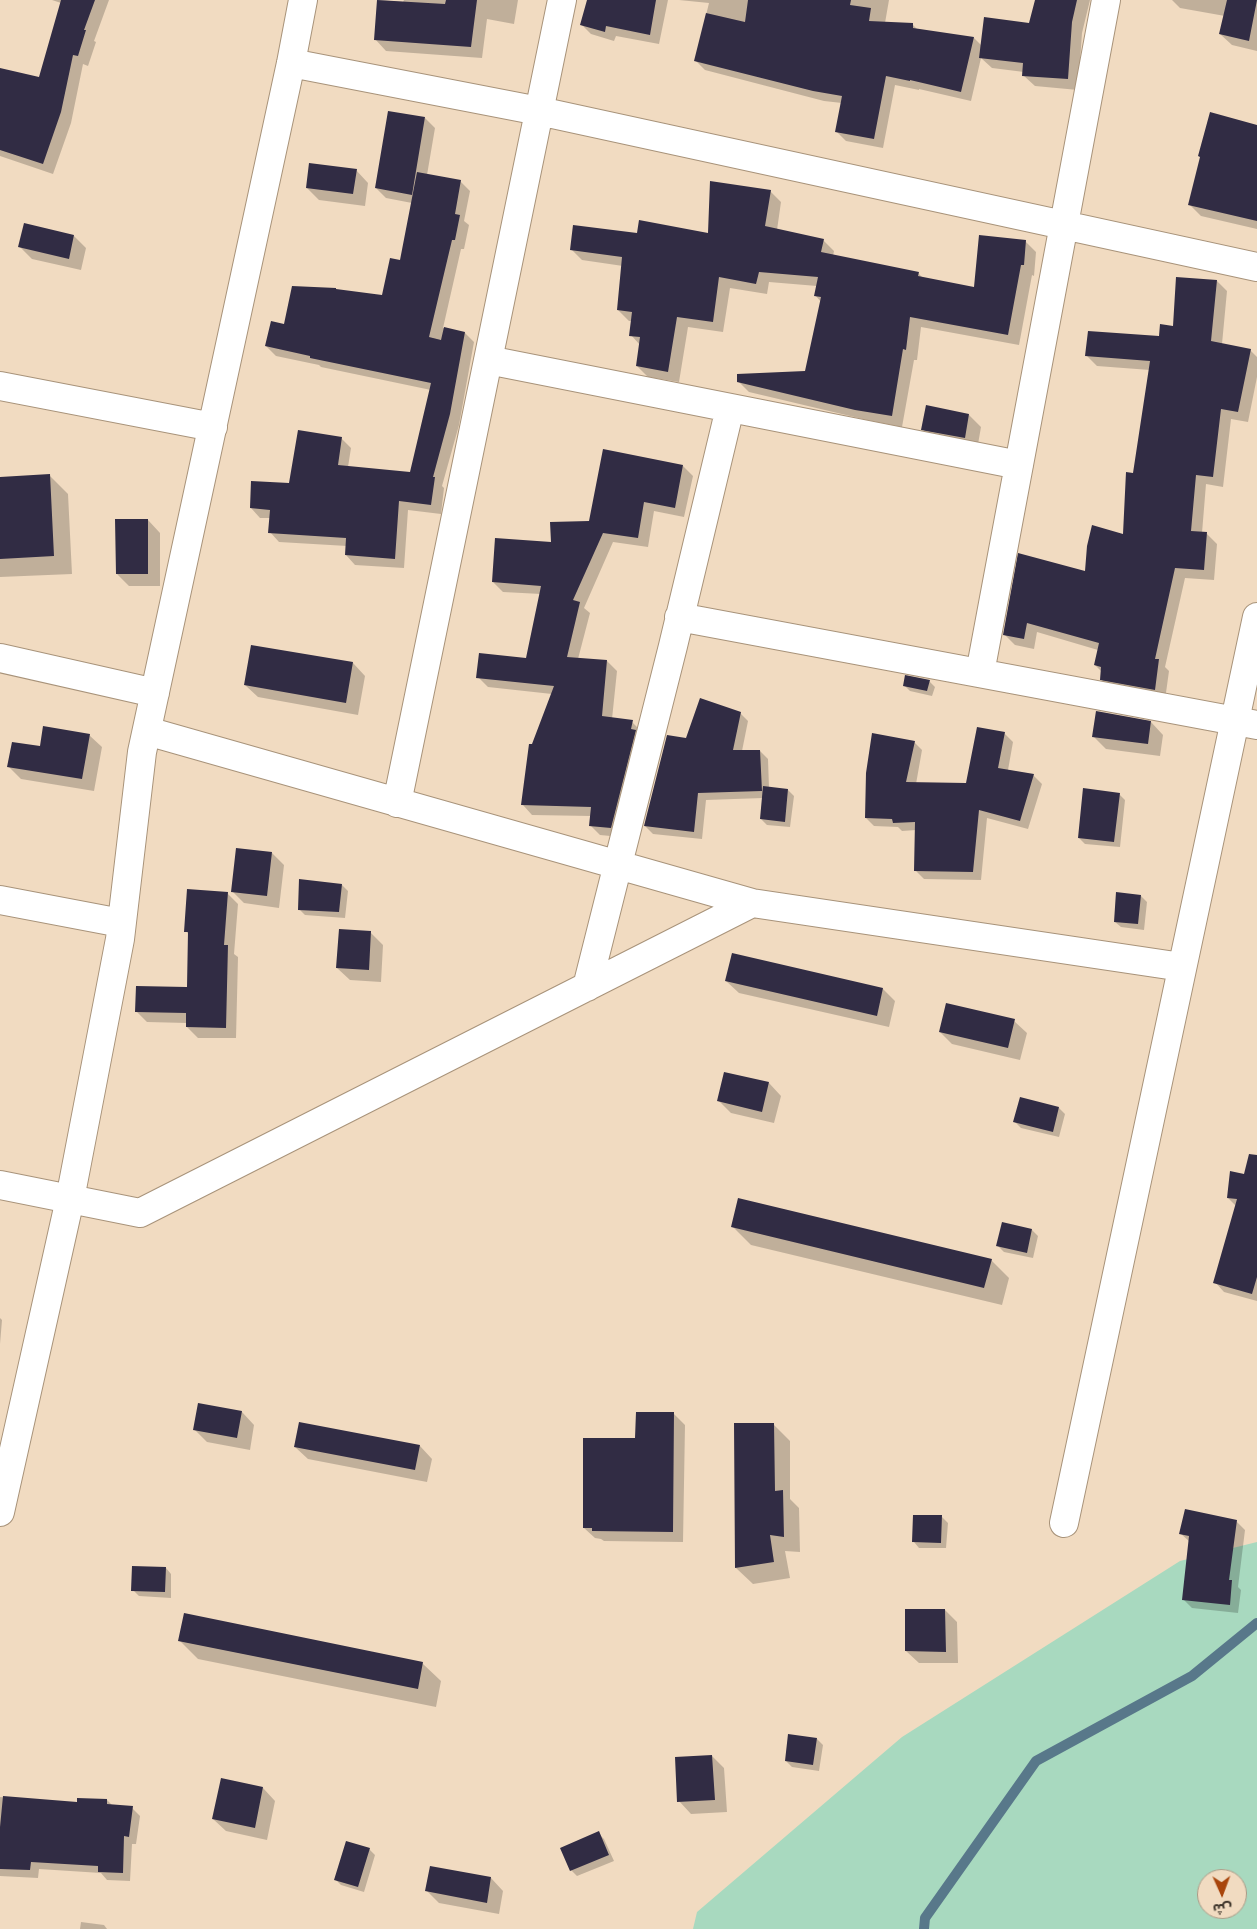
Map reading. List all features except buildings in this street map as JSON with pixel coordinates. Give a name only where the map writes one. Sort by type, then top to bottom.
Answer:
[{"type":"street","points":[[0,1512],[7,1446],[70,1199],[120,939],[142,752],[303,0]]},
{"type":"street","points":[[397,803],[562,0]]},
{"type":"street","points":[[980,673],[1106,0]]},
{"type":"street","points":[[291,63],[539,111],[1257,267]]},
{"type":"street","points":[[488,360],[1019,465]]},
{"type":"street","points":[[0,386],[213,427]]},
{"type":"street","points":[[587,987],[680,617],[730,408]]},
{"type":"street","points":[[680,617],[1246,723]]},
{"type":"street","points":[[1064,1523],[1182,967],[1246,723],[1257,617]]},
{"type":"street","points":[[0,658],[155,693]]},
{"type":"street","points":[[147,732],[752,903],[1182,967]]},
{"type":"street","points":[[0,900],[121,923]]},
{"type":"street","points":[[0,1185],[140,1213],[752,903]]},
{"type":"green space","points":[[1257,1542],[1257,1929],[693,1929],[697,1912],[902,1737],[1180,1561]]},
{"type":"waterway","points":[[924,1929],[925,1918],[1036,1761],[1192,1676],[1257,1623]]}]
